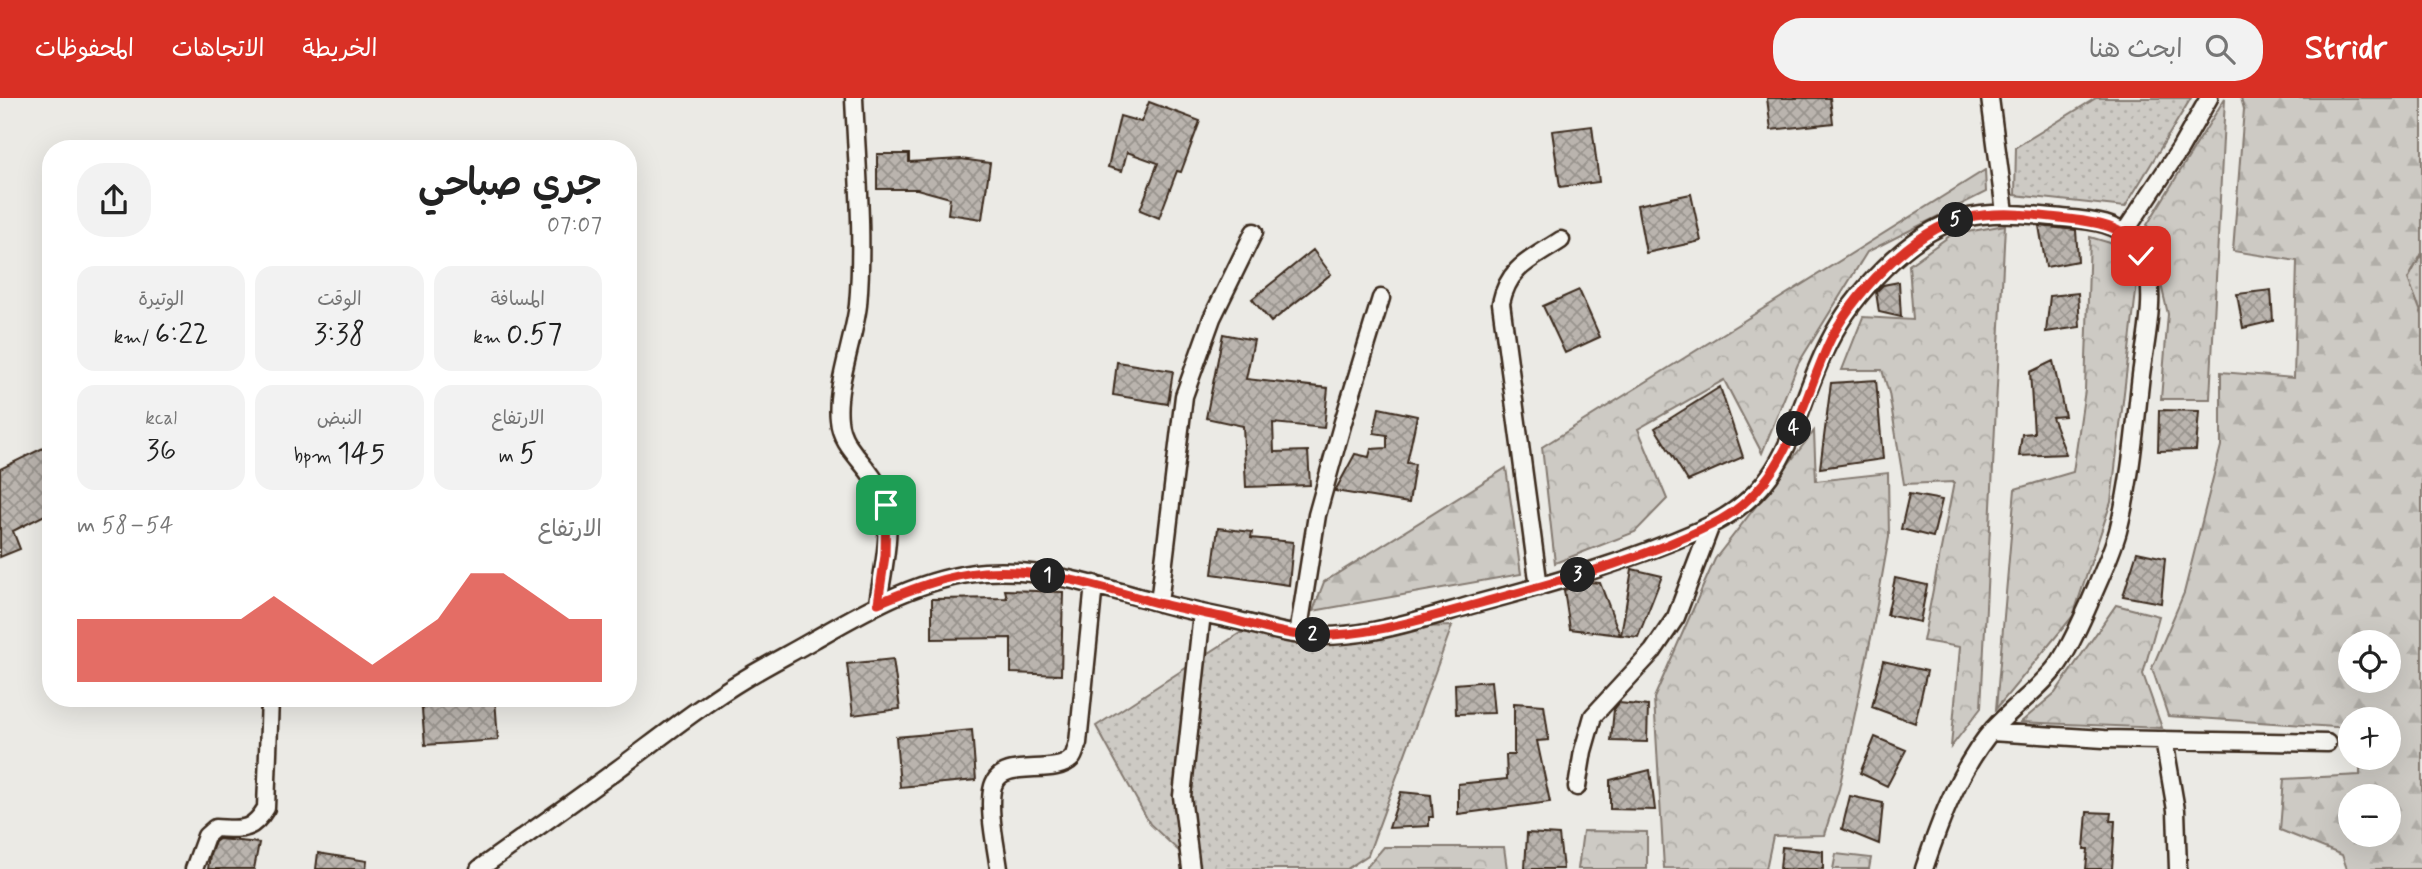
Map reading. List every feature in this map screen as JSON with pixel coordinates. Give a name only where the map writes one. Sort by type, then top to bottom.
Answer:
[{"type":"street","points":[[854,98],[862,237],[858,307],[842,382],[838,419],[843,437],[878,486],[886,505],[885,556],[878,603]]},
{"type":"street","points":[[1990,98],[2005,212]]},
{"type":"street","points":[[2124,233],[2180,149],[2209,98]]},
{"type":"street","points":[[479,869],[747,677],[878,603],[927,584],[983,572],[1033,573],[1094,584],[1159,603],[1298,635],[1342,634],[1389,628],[1539,587],[1662,547],[1741,509],[1763,486],[1784,454],[1830,340],[1858,296],[1881,270],[1913,245],[1939,227],[1961,218],[2005,212],[2104,224],[2124,233],[2137,245],[2149,279],[2148,322],[2131,463],[2120,524],[2112,552],[2061,660],[2037,689],[1991,732],[1976,752],[1954,793],[1924,869]]},
{"type":"street","points":[[1159,603],[1184,396],[1212,318],[1254,232]]},
{"type":"street","points":[[1539,587],[1501,303],[1505,284],[1515,271],[1561,240]]},
{"type":"street","points":[[1298,635],[1317,515],[1381,298]]},
{"type":"street","points":[[1577,787],[1593,716],[1653,651],[1676,617],[1712,525]]},
{"type":"street","points":[[999,869],[991,802],[993,784],[1002,774],[1022,768],[1058,766],[1072,758],[1078,743],[1094,584]]},
{"type":"street","points":[[1191,869],[1182,796],[1202,613]]},
{"type":"street","points":[[194,869],[206,836],[215,828],[247,829],[258,821],[266,808],[270,707]]},
{"type":"street","points":[[1991,732],[2104,739],[2327,743]]},
{"type":"street","points":[[2164,740],[2176,810],[2178,869]]},
{"type":"green space","points":[[2096,98],[2191,98],[2125,207],[2015,195],[2016,147]]},
{"type":"green space","points":[[2225,98],[2210,399],[2161,399],[2168,314],[2147,225]]},
{"type":"green space","points":[[2241,98],[2422,98],[2422,253],[2408,279],[2422,315],[2422,869],[2347,869],[2342,855],[2280,830],[2284,779],[2360,775],[2360,770],[2401,770],[2401,707],[2338,707],[2338,727],[2168,716],[2152,668],[2184,593],[2221,446],[2221,372],[2294,378],[2297,261],[2233,251],[2244,109]]},
{"type":"green space","points":[[1985,170],[1986,192],[1867,252],[1798,364],[1762,453],[1724,380],[1638,429],[1667,499],[1635,532],[1555,563],[1542,447]]},
{"type":"green space","points":[[2005,225],[1981,708],[1951,747],[1960,647],[1923,641],[1954,482],[1904,484],[1889,393],[1882,370],[1842,370],[1863,317],[1913,320],[1909,265],[1951,235]]},
{"type":"green space","points":[[2090,237],[2124,247],[2137,283],[2111,502],[2073,616],[1996,709],[2015,489],[2073,472],[2085,390]]},
{"type":"green space","points":[[2422,253],[2422,315],[2408,279]]},
{"type":"green space","points":[[1814,431],[1816,481],[1888,473],[1889,537],[1839,789],[1824,835],[1773,836],[1766,869],[1664,868],[1654,698],[1715,559]]},
{"type":"green space","points":[[1506,468],[1521,574],[1313,611],[1324,582]]},
{"type":"green space","points":[[2116,605],[2159,616],[2143,674],[2162,728],[2021,722],[2055,693]]},
{"type":"green space","points":[[1452,626],[1368,855],[1347,869],[1198,869],[1150,824],[1096,726],[1240,633]]},
{"type":"green space","points":[[1583,831],[1647,832],[1647,869],[1578,869]]},
{"type":"green space","points":[[1384,847],[1504,847],[1507,869],[1365,869]]},
{"type":"green space","points":[[1836,854],[1871,858],[1869,869],[1833,869]]},
{"type":"building","points":[[1767,98],[1830,98],[1833,123],[1771,130]]},
{"type":"building","points":[[1149,102],[1200,121],[1181,172],[1177,171],[1159,218],[1140,210],[1158,163],[1127,152],[1122,171],[1108,167],[1120,116],[1141,122]]},
{"type":"building","points":[[1592,126],[1599,182],[1560,187],[1552,131]]},
{"type":"building","points":[[877,154],[909,154],[909,162],[961,159],[990,163],[982,219],[948,214],[950,198],[917,189],[877,189]]},
{"type":"building","points":[[1691,194],[1701,241],[1646,253],[1637,205]]},
{"type":"building","points":[[2039,226],[2076,230],[2078,261],[2046,267]]},
{"type":"building","points":[[1313,250],[1331,274],[1271,322],[1252,299]]},
{"type":"building","points":[[1899,282],[1901,317],[1879,312],[1876,292],[1883,285]]},
{"type":"building","points":[[1579,290],[1600,337],[1565,353],[1543,306]]},
{"type":"building","points":[[2271,290],[2273,321],[2243,328],[2237,294]]},
{"type":"building","points":[[2078,293],[2080,327],[2046,332],[2050,296]]},
{"type":"building","points":[[1223,334],[1254,340],[1246,379],[1328,388],[1324,428],[1273,423],[1274,452],[1308,451],[1310,485],[1246,487],[1243,426],[1206,418]]},
{"type":"building","points":[[2053,361],[2065,416],[2052,417],[2066,454],[2019,456],[2022,434],[2034,433],[2030,372]]},
{"type":"building","points":[[1117,362],[1173,371],[1168,404],[1113,395]]},
{"type":"building","points":[[1876,380],[1883,459],[1820,468],[1831,383]]},
{"type":"building","points":[[1720,387],[1743,457],[1688,481],[1655,428]]},
{"type":"building","points":[[1379,408],[1417,416],[1407,463],[1415,464],[1409,503],[1335,491],[1355,454],[1369,457],[1371,449],[1387,448],[1387,435],[1374,433]]},
{"type":"building","points":[[2159,410],[2199,411],[2196,450],[2158,451]]},
{"type":"building","points":[[42,448],[42,516],[13,531],[20,549],[0,557],[0,469]]},
{"type":"building","points":[[1909,494],[1942,500],[1933,537],[1901,529]]},
{"type":"building","points":[[1218,528],[1252,532],[1251,538],[1293,542],[1289,585],[1212,574]]},
{"type":"building","points":[[2137,552],[2165,558],[2161,603],[2123,596]]},
{"type":"building","points":[[1632,569],[1662,576],[1638,637],[1621,635]]},
{"type":"building","points":[[1895,578],[1927,585],[1920,622],[1887,615]]},
{"type":"building","points":[[1589,582],[1600,583],[1620,635],[1570,629],[1564,590]]},
{"type":"building","points":[[1005,590],[1063,592],[1061,675],[1011,673],[1011,638],[932,639],[932,599],[1007,598]]},
{"type":"building","points":[[893,659],[900,709],[853,715],[847,664]]},
{"type":"building","points":[[1883,661],[1927,671],[1915,723],[1872,707]]},
{"type":"building","points":[[1491,681],[1494,713],[1456,714],[1455,684]]},
{"type":"building","points":[[1514,703],[1544,705],[1549,740],[1537,741],[1550,802],[1458,814],[1458,784],[1507,779],[1506,755],[1514,755]]},
{"type":"building","points":[[1619,703],[1648,706],[1647,742],[1611,741],[1614,709]]},
{"type":"building","points":[[422,707],[496,707],[498,740],[425,745]]},
{"type":"building","points":[[972,730],[976,780],[900,787],[896,737]]},
{"type":"building","points":[[1875,737],[1906,750],[1887,786],[1860,773]]},
{"type":"building","points":[[1650,770],[1655,810],[1610,809],[1610,780]]},
{"type":"building","points":[[1401,792],[1431,795],[1433,817],[1429,817],[1429,826],[1389,828]]},
{"type":"building","points":[[1850,796],[1883,803],[1879,844],[1842,829]]},
{"type":"building","points":[[2087,812],[2111,813],[2110,821],[2115,821],[2112,869],[2086,869],[2088,849],[2084,849]]},
{"type":"building","points":[[1527,833],[1559,835],[1563,869],[1525,869]]},
{"type":"building","points":[[219,839],[259,843],[254,869],[208,869],[210,855]]},
{"type":"building","points":[[1782,847],[1823,851],[1823,869],[1780,869]]},
{"type":"building","points":[[318,853],[367,861],[366,869],[316,869]]},
{"type":"route","points":[[886,505],[885,556],[878,603],[927,584],[983,572],[1033,573],[1094,584],[1159,603],[1298,635],[1342,634],[1389,628],[1616,564],[1662,547],[1741,509],[1763,486],[1784,454],[1830,340],[1858,296],[1881,270],[1939,227],[1961,218],[2005,212],[2104,224],[2124,233],[2137,245],[2141,256]]}]
